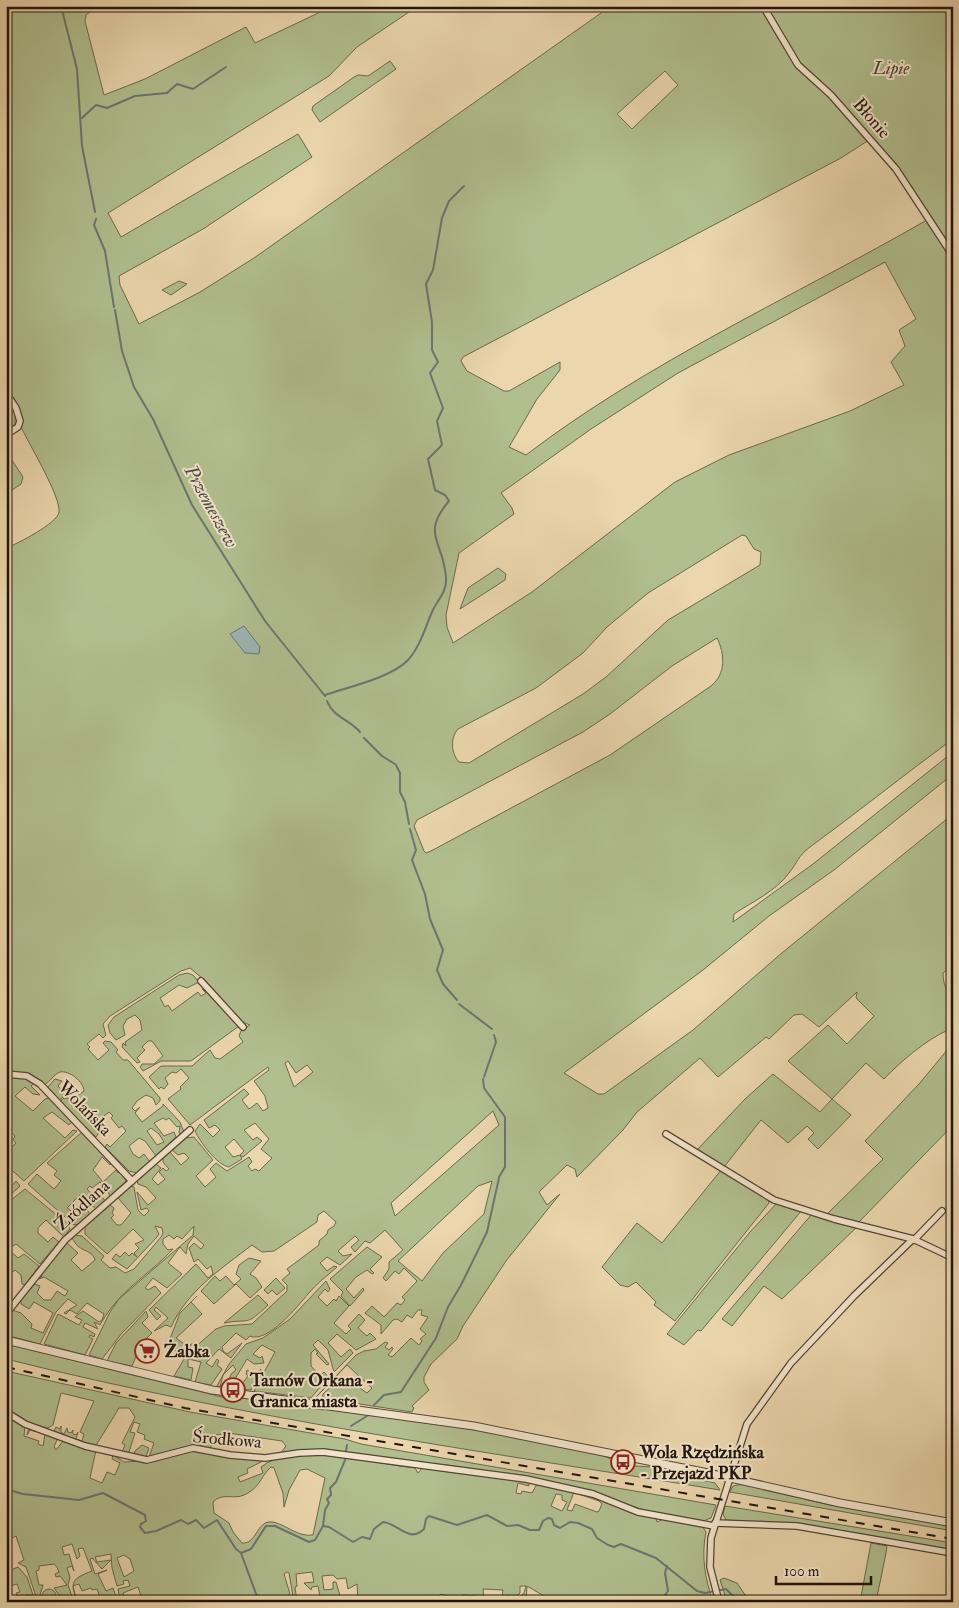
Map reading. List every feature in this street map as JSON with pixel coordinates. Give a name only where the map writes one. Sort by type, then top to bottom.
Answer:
[{"type":"street","name":"Błonie","points":[[763,6],[798,65],[831,95],[896,168],[953,256]]},
{"type":"street","points":[[6,393],[19,416],[19,425],[6,435]]},
{"type":"street","points":[[201,980],[244,1027]]},
{"type":"street","name":"Wolańska","points":[[6,1074],[27,1076],[40,1084],[132,1181]]},
{"type":"street","name":"Źródlana","points":[[6,1314],[64,1241],[190,1130]]},
{"type":"street","points":[[666,1134],[774,1200],[834,1219],[914,1240],[953,1258]]},
{"type":"street","points":[[719,1600],[713,1581],[710,1554],[715,1525],[746,1424],[788,1366],[854,1296],[942,1211]]},
{"type":"street","points":[[6,1340],[212,1390],[391,1414],[511,1433],[729,1477],[824,1500],[953,1523]]},
{"type":"street","name":"Środkowa","points":[[6,1412],[18,1421],[47,1432],[112,1453],[140,1459],[157,1459],[193,1448],[230,1455],[265,1458],[323,1452],[526,1479],[576,1489],[638,1512],[715,1525],[798,1526],[953,1554]]},
{"type":"green space","points":[[6,6],[98,6],[86,15],[85,21],[104,95],[145,79],[246,27],[255,43],[333,6],[418,6],[357,47],[329,76],[108,213],[121,237],[298,134],[312,157],[203,229],[119,276],[120,285],[139,324],[200,292],[254,258],[611,6],[762,6],[797,65],[829,96],[869,140],[841,158],[463,357],[461,361],[467,371],[504,391],[509,391],[560,362],[560,370],[537,399],[509,447],[526,455],[622,389],[722,331],[927,220],[953,259],[953,739],[806,851],[784,879],[771,891],[734,914],[733,922],[813,864],[953,752],[953,774],[834,870],[769,916],[703,970],[564,1073],[598,1094],[604,1094],[693,1030],[783,952],[953,814],[953,965],[943,973],[945,986],[953,997],[953,1031],[948,1030],[923,1045],[884,1079],[866,1063],[832,1099],[788,1061],[828,1025],[847,1044],[874,1016],[856,998],[857,992],[819,1027],[802,1014],[794,1015],[769,1039],[766,1037],[718,1077],[700,1058],[637,1112],[623,1130],[577,1177],[575,1169],[567,1165],[539,1192],[547,1205],[560,1194],[506,1261],[463,1326],[457,1339],[431,1364],[424,1377],[424,1382],[429,1390],[412,1406],[414,1408],[412,1412],[346,1402],[347,1399],[345,1398],[342,1402],[322,1400],[323,1394],[339,1379],[347,1382],[349,1380],[367,1393],[372,1388],[347,1365],[316,1397],[356,1355],[364,1351],[376,1349],[385,1342],[388,1343],[385,1347],[389,1350],[392,1347],[393,1349],[388,1355],[392,1357],[411,1338],[419,1345],[422,1341],[420,1339],[426,1334],[420,1329],[428,1317],[421,1315],[422,1310],[418,1310],[412,1318],[407,1315],[402,1322],[397,1319],[393,1320],[381,1334],[381,1325],[365,1313],[372,1306],[384,1317],[397,1303],[401,1305],[405,1300],[402,1297],[417,1281],[404,1268],[399,1274],[395,1271],[386,1281],[383,1278],[389,1269],[389,1262],[403,1250],[385,1230],[370,1243],[365,1241],[355,1252],[351,1247],[359,1240],[355,1236],[338,1251],[343,1256],[352,1254],[340,1265],[327,1257],[320,1263],[327,1271],[334,1266],[337,1267],[314,1287],[290,1315],[273,1329],[257,1337],[250,1336],[246,1340],[236,1333],[222,1347],[223,1351],[227,1354],[242,1343],[231,1358],[219,1349],[206,1363],[212,1367],[217,1359],[219,1361],[217,1365],[222,1369],[211,1385],[195,1382],[201,1362],[188,1359],[188,1367],[193,1368],[191,1380],[174,1376],[187,1354],[216,1329],[224,1326],[252,1324],[287,1291],[287,1285],[282,1280],[290,1273],[287,1269],[319,1245],[319,1241],[336,1222],[324,1211],[318,1215],[317,1222],[274,1251],[262,1252],[252,1245],[196,1291],[186,1302],[171,1327],[166,1325],[154,1331],[168,1318],[156,1307],[154,1310],[161,1316],[157,1320],[149,1310],[196,1264],[208,1278],[213,1274],[211,1266],[207,1269],[198,1259],[194,1262],[189,1248],[194,1243],[201,1249],[204,1245],[194,1236],[188,1244],[186,1254],[180,1247],[168,1263],[182,1274],[167,1288],[153,1278],[145,1288],[148,1290],[155,1286],[161,1293],[122,1333],[102,1359],[89,1355],[110,1312],[119,1299],[100,1325],[94,1322],[98,1329],[85,1323],[83,1327],[95,1334],[94,1337],[90,1335],[89,1337],[93,1339],[85,1355],[44,1344],[58,1314],[79,1325],[82,1320],[75,1317],[83,1311],[99,1322],[102,1320],[104,1314],[87,1303],[77,1314],[70,1310],[66,1314],[64,1313],[77,1305],[68,1299],[56,1312],[40,1344],[6,1335],[6,1318],[12,1310],[21,1313],[32,1324],[31,1328],[43,1333],[53,1313],[34,1302],[29,1309],[21,1304],[21,1299],[35,1284],[40,1286],[37,1293],[44,1300],[51,1300],[57,1291],[65,1296],[68,1291],[44,1277],[39,1279],[42,1276],[41,1273],[67,1243],[78,1253],[71,1260],[82,1271],[95,1260],[91,1254],[76,1244],[72,1238],[75,1235],[82,1236],[104,1256],[101,1260],[110,1268],[116,1267],[125,1273],[134,1269],[161,1237],[163,1233],[162,1228],[155,1226],[159,1234],[127,1269],[112,1259],[116,1254],[120,1257],[125,1252],[129,1256],[132,1253],[137,1257],[134,1253],[139,1248],[135,1244],[144,1240],[133,1229],[107,1254],[85,1234],[85,1227],[110,1205],[114,1208],[112,1213],[114,1215],[111,1218],[117,1225],[121,1225],[131,1213],[118,1198],[131,1186],[134,1187],[138,1210],[144,1216],[149,1211],[147,1208],[141,1210],[137,1192],[148,1205],[156,1198],[146,1187],[138,1184],[137,1181],[156,1164],[161,1168],[152,1179],[158,1185],[165,1179],[159,1172],[163,1168],[166,1171],[169,1169],[163,1162],[163,1158],[170,1152],[181,1165],[189,1158],[184,1153],[178,1155],[172,1150],[186,1138],[194,1137],[213,1160],[196,1176],[205,1187],[216,1177],[210,1169],[216,1163],[227,1171],[249,1157],[252,1162],[248,1166],[252,1171],[255,1169],[259,1171],[272,1158],[261,1149],[269,1139],[255,1123],[244,1130],[253,1140],[257,1137],[262,1141],[243,1157],[240,1155],[242,1159],[229,1167],[214,1158],[195,1131],[200,1124],[213,1137],[220,1130],[215,1125],[209,1128],[204,1120],[244,1089],[249,1094],[242,1100],[249,1109],[257,1103],[263,1111],[268,1108],[265,1096],[254,1081],[269,1070],[268,1067],[190,1125],[168,1099],[181,1089],[180,1087],[189,1078],[181,1069],[176,1073],[172,1072],[165,1078],[168,1084],[164,1089],[161,1087],[159,1089],[149,1077],[161,1066],[192,1066],[210,1050],[215,1058],[220,1059],[243,1042],[239,1036],[241,1031],[250,1025],[240,1021],[202,978],[190,968],[181,971],[110,1016],[103,1024],[106,1035],[103,1038],[99,1034],[87,1044],[90,1047],[88,1049],[98,1060],[109,1050],[103,1043],[105,1041],[111,1042],[123,1060],[128,1060],[160,1098],[156,1105],[153,1098],[146,1095],[137,1101],[132,1108],[135,1111],[140,1107],[135,1113],[142,1122],[163,1106],[163,1104],[180,1122],[184,1132],[179,1133],[180,1126],[177,1127],[169,1118],[166,1120],[163,1118],[154,1123],[164,1136],[174,1132],[176,1137],[156,1156],[145,1141],[139,1138],[129,1146],[133,1154],[139,1158],[144,1154],[150,1162],[137,1173],[129,1171],[105,1147],[107,1144],[110,1147],[126,1131],[122,1126],[119,1128],[109,1112],[95,1123],[100,1131],[96,1137],[59,1102],[64,1098],[73,1099],[84,1091],[82,1084],[75,1077],[68,1073],[60,1072],[44,1085],[30,1075],[6,1072],[6,548],[45,527],[57,517],[59,512],[50,483],[21,427],[21,416],[6,387]],"holes":[[[665,71],[678,85],[632,129],[617,114]],[[885,262],[916,319],[899,330],[905,346],[891,362],[904,385],[850,411],[729,455],[675,482],[532,592],[453,643],[447,627],[446,615],[459,553],[514,514],[501,493],[591,429],[678,373]],[[742,535],[746,536],[754,549],[761,552],[760,565],[668,620],[606,677],[583,694],[469,763],[459,762],[454,754],[453,746],[455,733],[458,729],[536,688],[583,653],[607,627],[648,593]],[[717,638],[722,651],[723,664],[719,676],[711,686],[610,755],[431,851],[426,853],[424,851],[414,826],[417,820],[583,732],[610,714],[672,666]],[[288,1061],[296,1073],[307,1065],[313,1072],[294,1087],[285,1063]],[[493,1111],[499,1125],[395,1216],[391,1203]],[[151,1128],[159,1134],[164,1142],[157,1145],[147,1131]],[[234,1139],[244,1151],[240,1155],[233,1157],[225,1147]],[[492,1181],[484,1214],[443,1253],[422,1281],[398,1261],[478,1186]],[[194,1226],[193,1235],[119,1299],[173,1249],[168,1250],[163,1244],[163,1239],[169,1235],[174,1239],[177,1236],[182,1239]]]},
{"type":"green space","name":"Lipie","points":[[765,6],[953,6],[953,254],[897,167],[844,106],[799,63]]},
{"type":"green space","points":[[390,61],[396,69],[320,122],[312,110],[313,106],[354,77],[358,75],[368,76]]},
{"type":"green space","points":[[179,281],[187,284],[171,295],[162,290]]},
{"type":"green space","points":[[6,397],[15,414],[15,424],[6,431]]},
{"type":"green space","points":[[6,451],[23,477],[21,484],[6,494]]},
{"type":"green space","points":[[498,568],[506,574],[505,580],[460,609],[468,588]]},
{"type":"green space","points":[[187,973],[193,975],[199,982],[187,988],[179,985],[160,998],[165,1007],[168,1005],[172,1011],[198,992],[201,996],[206,993],[202,989],[210,993],[239,1026],[191,1061],[161,1061],[143,1071],[140,1067],[142,1064],[154,1064],[163,1056],[152,1041],[148,1041],[142,1047],[145,1050],[137,1058],[140,1062],[137,1063],[122,1047],[123,1043],[126,1046],[125,1042],[142,1030],[140,1020],[135,1015],[127,1019],[123,1026],[125,1035],[116,1040],[110,1033],[108,1025],[114,1017],[179,975]]},
{"type":"green space","points":[[953,1043],[953,1125],[858,1223],[826,1215],[883,1159],[865,1141],[919,1084]]},
{"type":"green space","points":[[773,1074],[820,1112],[832,1099],[851,1115],[818,1149],[808,1139],[814,1133],[807,1126],[788,1143],[761,1120],[724,1167],[696,1151],[745,1099]]},
{"type":"green space","points":[[6,1076],[22,1076],[35,1082],[31,1086],[40,1095],[33,1094],[25,1087],[15,1096],[33,1111],[45,1099],[50,1098],[73,1121],[69,1125],[52,1112],[43,1118],[65,1138],[73,1130],[77,1131],[24,1181],[6,1165],[6,1153],[16,1143],[13,1140],[15,1136],[9,1130],[6,1132]]},
{"type":"green space","points":[[55,1079],[62,1081],[58,1086],[68,1097],[63,1097],[58,1101],[47,1088]]},
{"type":"green space","points":[[82,1132],[112,1162],[110,1165],[102,1157],[93,1170],[103,1182],[116,1170],[118,1173],[120,1171],[126,1181],[110,1196],[109,1190],[100,1182],[92,1188],[90,1186],[87,1189],[96,1199],[101,1195],[105,1201],[96,1209],[80,1195],[67,1208],[77,1215],[85,1207],[90,1214],[79,1224],[74,1225],[28,1184],[37,1174],[54,1189],[61,1181],[54,1175],[57,1171],[47,1163]]},
{"type":"green space","points":[[722,1169],[768,1199],[769,1203],[675,1321],[654,1305],[656,1302],[636,1282],[628,1287],[620,1285],[602,1267],[637,1223],[662,1243]]},
{"type":"green space","points":[[16,1181],[20,1186],[6,1199],[6,1193]]},
{"type":"green space","points":[[25,1189],[69,1225],[70,1229],[64,1237],[46,1220],[38,1228],[38,1233],[48,1242],[53,1237],[59,1242],[40,1264],[16,1244],[8,1249],[18,1258],[24,1254],[39,1266],[25,1285],[22,1284],[21,1275],[15,1270],[6,1278],[6,1204]]},
{"type":"green space","points":[[777,1203],[802,1210],[701,1331],[698,1330],[684,1345],[667,1334],[750,1232]]},
{"type":"green space","points":[[812,1214],[858,1226],[782,1299],[764,1286],[732,1326],[722,1319]]},
{"type":"green space","points":[[367,1247],[382,1257],[370,1269],[374,1273],[372,1274],[367,1270],[356,1277],[346,1289],[354,1298],[363,1288],[364,1290],[350,1306],[341,1296],[343,1292],[330,1279]]},
{"type":"green space","points":[[249,1258],[261,1261],[250,1274],[256,1278],[262,1287],[250,1298],[236,1284],[214,1304],[201,1291],[215,1276],[220,1281],[226,1276],[234,1285],[241,1279],[236,1274],[239,1265]]},
{"type":"green space","points":[[276,1278],[285,1288],[277,1295],[272,1290],[268,1294],[264,1290]]},
{"type":"green space","points":[[326,1281],[330,1289],[328,1292],[325,1289],[318,1297],[327,1306],[334,1299],[336,1301],[339,1296],[349,1306],[334,1323],[346,1334],[351,1329],[348,1326],[359,1314],[365,1320],[358,1328],[367,1336],[370,1333],[376,1339],[356,1350],[337,1334],[328,1343],[341,1357],[350,1349],[353,1353],[334,1372],[328,1350],[318,1340],[313,1345],[329,1364],[327,1365],[316,1354],[318,1353],[315,1349],[311,1353],[311,1366],[320,1376],[324,1372],[328,1377],[331,1374],[311,1398],[254,1391],[275,1352],[262,1345],[253,1354],[260,1358],[262,1356],[264,1363],[254,1364],[247,1359],[232,1384],[241,1385],[248,1376],[246,1374],[247,1370],[256,1376],[261,1369],[251,1390],[224,1388],[232,1373],[236,1370],[233,1365],[223,1375],[229,1364],[246,1344],[263,1338],[290,1319]]},
{"type":"green space","points":[[258,1295],[268,1305],[255,1316],[248,1320],[224,1323]]},
{"type":"green space","points":[[191,1302],[202,1314],[176,1338],[187,1346],[194,1343],[181,1354],[170,1348],[168,1344],[180,1313]]},
{"type":"green space","points":[[146,1311],[148,1317],[142,1323],[152,1333],[141,1344],[132,1366],[107,1361],[116,1343]]},
{"type":"green space","points":[[6,1344],[222,1397],[230,1396],[277,1402],[277,1405],[324,1410],[324,1408],[479,1430],[595,1453],[614,1460],[621,1465],[652,1467],[715,1483],[720,1490],[362,1432],[184,1399],[6,1359]]},
{"type":"green space","points":[[6,1371],[190,1412],[345,1439],[361,1444],[716,1505],[711,1518],[703,1521],[647,1511],[578,1488],[454,1466],[315,1450],[280,1454],[286,1446],[282,1441],[228,1433],[216,1435],[210,1449],[200,1447],[149,1457],[154,1443],[144,1439],[145,1435],[137,1432],[140,1424],[134,1422],[130,1432],[135,1433],[128,1455],[121,1454],[125,1445],[122,1443],[135,1417],[129,1408],[119,1408],[95,1447],[54,1431],[56,1427],[60,1429],[61,1426],[61,1432],[64,1434],[67,1428],[68,1432],[71,1433],[73,1430],[73,1434],[76,1435],[78,1432],[76,1439],[82,1441],[84,1434],[80,1432],[94,1401],[61,1393],[53,1425],[48,1428],[23,1422],[6,1410]]},
{"type":"green space","points":[[223,1375],[220,1387],[217,1386]]},
{"type":"green space","points":[[6,1415],[25,1426],[24,1436],[39,1441],[38,1444],[43,1446],[45,1434],[30,1430],[27,1435],[29,1427],[54,1436],[57,1440],[54,1447],[56,1450],[64,1440],[96,1450],[90,1478],[102,1483],[107,1472],[115,1475],[120,1463],[112,1459],[113,1455],[124,1462],[158,1460],[193,1450],[263,1461],[247,1469],[248,1473],[238,1477],[240,1482],[263,1473],[261,1467],[275,1459],[313,1455],[335,1456],[415,1468],[418,1473],[422,1468],[445,1469],[529,1483],[529,1486],[518,1483],[516,1493],[521,1494],[522,1491],[532,1493],[537,1484],[574,1492],[567,1510],[572,1511],[575,1504],[597,1512],[599,1511],[602,1504],[599,1501],[576,1493],[586,1495],[656,1518],[657,1522],[663,1519],[702,1526],[706,1532],[705,1567],[713,1602],[544,1602],[544,1596],[527,1586],[526,1602],[516,1602],[524,1593],[526,1586],[520,1586],[520,1593],[511,1602],[507,1602],[509,1595],[501,1602],[503,1590],[483,1589],[484,1601],[480,1601],[477,1596],[463,1595],[461,1602],[455,1602],[452,1598],[441,1594],[433,1602],[358,1602],[357,1584],[348,1589],[346,1578],[337,1579],[333,1575],[322,1576],[324,1590],[333,1589],[333,1582],[336,1582],[340,1596],[335,1598],[336,1602],[321,1602],[318,1586],[312,1587],[311,1590],[304,1583],[314,1582],[312,1572],[296,1574],[297,1602],[294,1602],[289,1573],[287,1572],[284,1574],[290,1594],[286,1597],[287,1600],[143,1602],[138,1587],[123,1593],[126,1601],[130,1599],[130,1602],[120,1602],[118,1589],[130,1586],[128,1580],[123,1581],[124,1584],[117,1586],[112,1568],[111,1554],[95,1557],[97,1562],[111,1560],[102,1569],[92,1558],[90,1559],[95,1574],[107,1570],[98,1574],[106,1591],[113,1588],[118,1602],[96,1602],[101,1600],[97,1589],[92,1590],[91,1588],[82,1591],[79,1584],[73,1586],[76,1579],[92,1571],[83,1548],[78,1549],[80,1556],[77,1559],[72,1544],[62,1547],[64,1555],[69,1554],[74,1571],[72,1566],[67,1568],[70,1577],[68,1585],[74,1602],[64,1602],[54,1588],[67,1585],[60,1576],[56,1577],[55,1574],[59,1572],[54,1564],[39,1566],[39,1570],[36,1571],[39,1585],[43,1585],[38,1602],[26,1567],[18,1563],[24,1560],[16,1536],[7,1541],[9,1526],[6,1529]],"holes":[[[271,1467],[274,1468],[283,1493],[284,1507],[289,1490],[300,1470],[307,1469],[325,1478],[313,1535],[301,1534],[279,1524],[268,1522],[261,1527],[250,1541],[242,1543],[233,1532],[229,1523],[214,1513],[213,1502],[220,1497],[236,1497],[250,1492]],[[556,1494],[562,1495],[562,1500],[567,1502],[562,1511],[551,1506]],[[124,1555],[130,1559],[134,1571],[124,1577],[117,1558]]]},
{"type":"green space","points":[[142,1445],[149,1448],[146,1457],[133,1456],[135,1451]]},
{"type":"green space","points":[[743,1484],[830,1505],[953,1526],[953,1531],[730,1492],[733,1486]]},
{"type":"green space","points":[[725,1506],[953,1543],[953,1550],[801,1524],[726,1520],[723,1514]]},
{"type":"green space","points":[[871,1543],[887,1546],[886,1553],[876,1602],[860,1602]]},
{"type":"green space","points":[[18,1567],[27,1577],[33,1595],[26,1595],[27,1601],[19,1602],[16,1593],[20,1592],[17,1584],[7,1587],[12,1602],[6,1602],[6,1572]]},
{"type":"green space","points":[[724,1578],[737,1583],[750,1602],[727,1602],[720,1580]]},
{"type":"green space","points":[[46,1589],[52,1589],[56,1596],[52,1603],[46,1603],[42,1599],[42,1593]]},
{"type":"water","points":[[244,626],[260,647],[259,654],[245,653],[230,634]]},
{"type":"waterway","points":[[61,6],[77,69],[82,146],[95,212]]},
{"type":"waterway","points":[[82,118],[96,105],[107,108],[135,96],[167,93],[177,84],[193,89],[226,67]]},
{"type":"waterway","points":[[325,695],[380,677],[408,660],[419,643],[445,588],[444,565],[435,531],[440,513],[449,501],[445,495],[435,490],[428,459],[442,445],[437,421],[443,408],[430,373],[438,362],[432,350],[432,322],[426,284],[433,270],[442,218],[449,201],[464,186]]},
{"type":"waterway","name":"Przemeszew","points":[[96,219],[94,225],[105,251],[114,307]]},
{"type":"waterway","name":"Przemeszew","points":[[115,310],[122,351],[134,387],[153,419],[192,505],[265,621],[325,696]]},
{"type":"waterway","name":"Przemeszew","points":[[327,701],[337,715],[360,732]]},
{"type":"waterway","name":"Przemeszew","points":[[364,738],[382,756],[395,764]]},
{"type":"waterway","name":"Przemeszew","points":[[396,765],[400,773],[400,792],[405,802],[409,824]]},
{"type":"waterway","name":"Przemeszew","points":[[410,829],[416,850],[412,860],[425,894],[430,919],[443,950],[437,970],[443,984],[457,1000]]},
{"type":"waterway","name":"Przemeszew","points":[[459,1004],[492,1029]]},
{"type":"waterway","points":[[484,1077],[496,1042],[494,1035]]},
{"type":"waterway","points":[[483,1079],[484,1088],[505,1117],[505,1167],[499,1177]]},
{"type":"waterway","points":[[374,1405],[384,1395],[401,1392],[436,1338],[448,1307],[487,1232],[499,1178]]},
{"type":"waterway","points":[[351,1426],[367,1416]]},
{"type":"waterway","points":[[346,1451],[347,1445]]},
{"type":"waterway","points":[[323,1526],[325,1510],[329,1503],[327,1499],[331,1495],[330,1488],[336,1482],[345,1460]]},
{"type":"waterway","points":[[6,1489],[23,1494],[79,1500],[103,1493],[145,1515],[146,1521],[140,1527],[145,1533],[156,1531],[181,1520],[188,1524],[196,1520],[204,1528],[217,1520],[236,1549],[241,1553],[251,1549],[266,1526],[275,1526],[309,1542],[315,1540],[323,1526]]},
{"type":"waterway","points":[[323,1526],[329,1527],[353,1542],[362,1537],[370,1539],[374,1529],[383,1522],[408,1534],[419,1533],[424,1529],[426,1519],[429,1516],[457,1525],[487,1515],[507,1526],[518,1525],[530,1530],[539,1530],[543,1521],[548,1518],[552,1519],[554,1525],[560,1528],[570,1522],[578,1523],[592,1529],[597,1538],[608,1545],[614,1547],[621,1544],[656,1558],[697,1591],[705,1593],[726,1589],[739,1602]]},
{"type":"waterway","points":[[241,1553],[259,1602]]},
{"type":"waterway","points":[[660,1602],[668,1591],[665,1573],[667,1566]]},
{"type":"railway","points":[[6,1367],[185,1408],[953,1539]]},
{"type":"place","name":"Żabka","points":[[147,1351]]},
{"type":"place","name":"Tarnów Orkana - Granica miasta","points":[[233,1390]]},
{"type":"place","name":"Wola Rzędzińska - Przejazd PKP","points":[[623,1462]]}]
